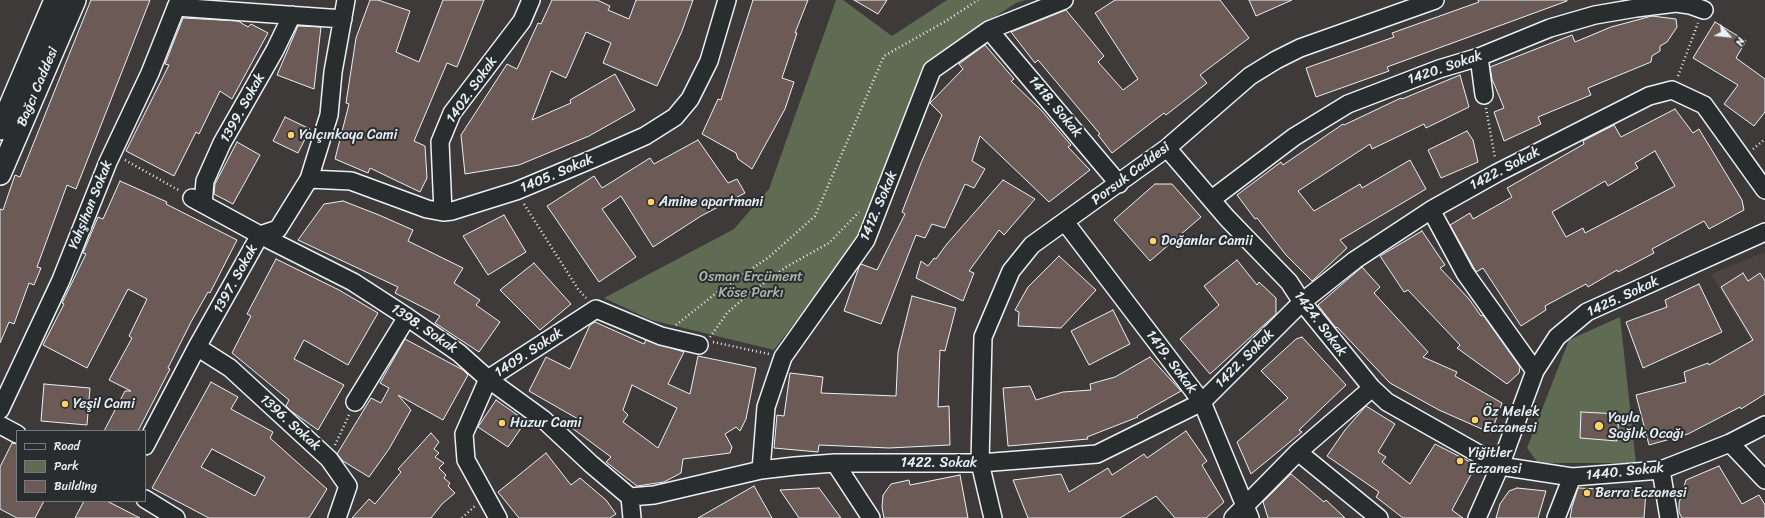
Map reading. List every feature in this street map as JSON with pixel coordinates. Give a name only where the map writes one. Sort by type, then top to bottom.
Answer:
[{"type":"main road","name":"Bağcı Caddesi","points":[[0,129],[55,0]]},
{"type":"main road","name":"Bağcı Caddesi","points":[[0,174],[75,0]]},
{"type":"street","name":"1397. Sokak","points":[[146,444],[197,347],[260,235],[278,229],[309,179],[329,115],[333,72],[346,0]]},
{"type":"street","name":"1402. Sokak","points":[[443,212],[440,142],[452,113],[522,22],[531,0]]},
{"type":"street","name":"1405. Sokak","points":[[309,179],[351,181],[420,207],[443,212],[452,211],[516,191],[645,136],[675,117],[690,99],[709,61],[726,0]]},
{"type":"street","name":"1412. Sokak","points":[[761,470],[766,407],[783,357],[866,240],[932,70],[990,30],[1064,0]]},
{"type":"street","name":"Porsuk Caddesi","points":[[993,518],[980,463],[983,338],[1011,271],[1032,245],[1168,148],[1250,76],[1276,60],[1300,48],[1435,0]]},
{"type":"street","points":[[178,3],[343,19]]},
{"type":"street","name":"Yahşihan Sokak","points":[[0,410],[61,280],[112,153],[150,72],[178,3]]},
{"type":"street","name":"1420. Sokak","points":[[1212,199],[1294,137],[1348,104],[1439,69],[1479,57],[1550,28],[1595,15],[1676,3],[1690,5],[1704,10]]},
{"type":"street","name":"1399. Sokak","points":[[198,201],[222,143],[275,50],[292,15]]},
{"type":"street","name":"1418. Sokak","points":[[990,30],[1119,184]]},
{"type":"street","points":[[1479,57],[1484,96]]},
{"type":"street","points":[[1672,90],[1704,106],[1765,190]]},
{"type":"street","name":"1422. Sokak","points":[[630,497],[654,495],[761,470],[835,463],[980,463],[1097,454],[1202,402],[1302,302],[1355,260],[1431,210],[1497,173],[1649,96],[1672,90]]},
{"type":"street","name":"1424. Sokak","points":[[1168,148],[1227,218],[1289,282],[1302,302],[1372,388],[1387,402],[1500,466]]},
{"type":"street","name":"1398. Sokak","points":[[198,201],[260,235],[353,282],[407,317],[459,353],[488,379],[543,419],[591,464],[630,497]]},
{"type":"street","points":[[1431,210],[1465,274],[1535,370]]},
{"type":"street","name":"1419. Sokak","points":[[1065,222],[1202,402],[1243,514]]},
{"type":"street","name":"1425. Sokak","points":[[1477,518],[1500,466],[1535,370],[1557,337],[1587,312],[1765,232]]},
{"type":"street","points":[[596,309],[661,336],[699,345]]},
{"type":"street","name":"1409. Sokak","points":[[498,518],[466,460],[464,434],[488,379],[596,309]]},
{"type":"street","points":[[355,402],[407,317]]},
{"type":"street","name":"1396. Sokak","points":[[197,347],[230,368],[329,459],[348,486],[337,518]]},
{"type":"street","points":[[1243,514],[1298,452],[1372,388]]},
{"type":"street","points":[[0,425],[16,433]]},
{"type":"street","name":"1440. Sokak","points":[[1500,466],[1572,477],[1662,470],[1730,443],[1765,425]]},
{"type":"street","points":[[1730,443],[1765,480]]},
{"type":"street","points":[[1298,452],[1379,518]]},
{"type":"street","points":[[835,463],[871,518]]},
{"type":"street","points":[[1662,470],[1669,518]]},
{"type":"street","points":[[1556,518],[1572,477]]},
{"type":"street","points":[[630,497],[632,518]]},
{"type":"street","points":[[146,500],[176,518]]},
{"type":"path","points":[[661,336],[715,294],[769,257],[816,216],[884,56],[946,21],[978,0]]},
{"type":"path","points":[[1672,90],[1704,10]]},
{"type":"path","points":[[1484,96],[1497,173]]},
{"type":"path","points":[[112,153],[198,201]]},
{"type":"path","points":[[516,191],[578,289],[596,309]]},
{"type":"path","points":[[783,357],[708,341],[727,314],[749,294],[786,267],[829,243],[855,218],[862,209]]},
{"type":"path","points":[[329,459],[355,402]]},
{"type":"shaded area","points":[[1765,252],[1765,364],[1711,274]]},
{"type":"green space","name":"Osman Ercüment Köse Parkı","points":[[836,0],[843,0],[892,36],[947,0],[1026,0],[1016,3],[924,63],[879,187],[856,241],[774,350],[651,320],[604,298],[734,229],[769,189]]},
{"type":"green space","points":[[1620,317],[1636,463],[1538,463],[1527,448],[1569,340]]},
{"type":"building","points":[[91,0],[150,0],[76,189],[67,185],[37,267],[41,268],[34,285],[29,283],[14,324],[9,322],[0,343],[0,209],[3,210],[15,175],[20,177]]},
{"type":"building","points":[[370,0],[378,0],[410,11],[396,52],[419,62],[443,0],[484,0],[457,67],[447,63],[414,141],[425,146],[427,178],[420,192],[370,168],[368,173],[335,159],[349,104],[346,103],[356,38]]},
{"type":"building","points":[[552,0],[597,0],[610,6],[608,10],[629,19],[636,0],[693,0],[682,31],[657,86],[603,63],[611,43],[586,32],[566,78],[551,71],[532,120],[571,103],[570,100],[615,74],[635,110],[589,136],[519,165],[465,174],[461,135],[507,64],[517,69],[538,23],[541,24]]},
{"type":"building","points":[[753,0],[808,0],[795,33],[797,33],[782,78],[794,82],[785,109],[752,169],[738,159],[736,153],[702,134],[718,99],[721,100]]},
{"type":"building","points":[[854,0],[887,0],[878,14]]},
{"type":"building","points":[[1115,0],[1220,0],[1249,38],[1200,75],[1207,83],[1166,115],[1164,113],[1112,153],[1098,135],[1100,134],[1038,60],[1035,63],[1011,32],[1066,10],[1104,56],[1098,62],[1123,90],[1138,79],[1095,13]]},
{"type":"building","points":[[1249,0],[1292,0],[1256,16]]},
{"type":"building","points":[[1478,0],[1567,1],[1387,67],[1389,71],[1316,97],[1306,68],[1394,37],[1392,33],[1479,2]]},
{"type":"building","points":[[1652,16],[1676,19],[1677,27],[1667,42],[1660,46],[1660,51],[1652,56],[1651,62],[1588,88],[1591,95],[1538,117],[1541,124],[1504,141],[1494,112],[1504,108],[1492,79],[1490,67],[1572,35],[1575,42],[1611,27]]},
{"type":"building","points":[[183,18],[238,21],[248,27],[251,24],[268,33],[232,99],[220,91],[199,134],[196,132],[174,176],[126,151],[169,65],[165,64]]},
{"type":"building","points":[[1715,22],[1746,41],[1736,58],[1765,79],[1765,112],[1754,126],[1724,104],[1738,85],[1693,58]]},
{"type":"building","points":[[298,26],[321,27],[314,89],[277,75]]},
{"type":"building","points":[[985,45],[1014,79],[1011,81],[1042,111],[1071,145],[1068,147],[1090,170],[1049,202],[980,136],[972,161],[985,169],[974,188],[965,184],[945,228],[932,224],[925,238],[916,235],[881,324],[844,311],[859,267],[861,264],[877,270],[905,214],[902,212],[942,115],[930,103],[963,69],[959,64]]},
{"type":"building","points":[[1460,75],[1469,107],[1426,128],[1424,124],[1372,149],[1370,144],[1298,191],[1314,211],[1360,184],[1362,188],[1410,160],[1426,189],[1340,240],[1347,248],[1312,281],[1286,255],[1257,218],[1255,219],[1237,195],[1281,162],[1283,165],[1343,124],[1344,125],[1401,98],[1402,99]]},
{"type":"building","points":[[1675,109],[1693,133],[1699,129],[1742,200],[1744,210],[1709,229],[1704,221],[1652,249],[1654,253],[1618,272],[1617,270],[1588,287],[1586,284],[1545,306],[1546,310],[1521,326],[1483,268],[1476,272],[1450,225],[1470,213],[1473,219],[1512,197],[1507,188],[1584,144],[1583,141],[1614,125],[1621,137]],"holes":[[[1655,151],[1675,186],[1585,233],[1583,228],[1566,237],[1552,212],[1605,181],[1608,186],[1638,168],[1635,163]]]},
{"type":"building","name":"Yalçınkaya Cami","points":[[285,117],[310,129],[298,153],[273,141]]},
{"type":"building","points":[[1467,131],[1473,140],[1478,162],[1441,178],[1428,150]]},
{"type":"building","points":[[698,140],[728,183],[737,179],[745,193],[701,216],[653,247],[621,196],[602,209],[636,257],[599,282],[547,206],[594,176],[602,188],[650,158],[654,164]]},
{"type":"building","points":[[237,142],[260,155],[233,204],[214,194],[215,184]]},
{"type":"building","points":[[1003,180],[1035,199],[1004,235],[999,230],[969,271],[974,273],[963,301],[916,278],[921,261],[928,266],[934,258],[936,259],[946,245]]},
{"type":"building","points":[[120,181],[167,202],[166,204],[237,240],[210,293],[208,292],[191,322],[168,368],[170,369],[139,430],[105,430],[125,391],[131,391],[109,380],[132,338],[129,336],[147,299],[128,289],[87,368],[43,345],[64,304],[62,303],[86,254],[83,253],[98,217],[103,219]]},
{"type":"building","name":"Doğanlar Camii","points":[[1155,184],[1172,184],[1201,217],[1150,261],[1114,220]]},
{"type":"building","points":[[343,201],[413,230],[408,241],[463,268],[454,283],[480,300],[476,305],[500,322],[479,352],[435,323],[440,316],[395,293],[398,287],[298,240],[324,204]]},
{"type":"building","points":[[504,215],[526,252],[488,275],[463,236]]},
{"type":"building","points":[[1422,231],[1445,265],[1440,268],[1469,299],[1481,316],[1483,315],[1520,367],[1519,373],[1507,384],[1457,348],[1460,345],[1408,290],[1404,292],[1380,256]]},
{"type":"building","points":[[1059,256],[1096,290],[1061,328],[1018,326],[1019,312],[1015,310],[1028,287]]},
{"type":"building","points":[[276,259],[339,290],[378,313],[348,365],[304,340],[294,359],[344,385],[318,430],[291,411],[286,406],[289,400],[232,353],[251,316],[247,314]]},
{"type":"building","points":[[1237,260],[1257,285],[1259,282],[1276,298],[1276,314],[1210,374],[1180,339],[1219,305],[1204,286]]},
{"type":"building","points":[[534,263],[571,304],[540,330],[500,290]]},
{"type":"building","points":[[1362,267],[1380,287],[1374,293],[1428,352],[1423,357],[1457,372],[1455,376],[1502,403],[1491,433],[1439,410],[1390,383],[1337,327],[1336,328],[1318,305]]},
{"type":"building","points":[[1743,273],[1748,281],[1760,273],[1765,281],[1765,394],[1741,409],[1740,407],[1688,434],[1649,445],[1636,395],[1686,382],[1684,372],[1708,363],[1709,365],[1753,340],[1721,287]]},
{"type":"building","points":[[1699,284],[1722,332],[1643,368],[1626,322],[1667,307],[1665,300]]},
{"type":"building","points":[[912,296],[956,308],[945,351],[940,350],[938,407],[949,406],[950,445],[889,448],[819,445],[818,452],[774,448],[777,415],[784,416],[790,373],[823,377],[821,393],[896,396],[898,352]]},
{"type":"building","points":[[1113,310],[1130,344],[1089,365],[1071,331]]},
{"type":"building","points":[[595,322],[644,344],[646,340],[684,352],[668,384],[690,394],[698,356],[756,368],[746,419],[740,431],[736,427],[725,434],[732,447],[730,453],[683,459],[681,473],[664,482],[637,486],[606,462],[611,457],[572,428],[578,419],[529,391],[546,357],[570,369],[590,325]],"holes":[[[632,385],[677,408],[658,448],[623,422],[628,415],[623,410]]]},
{"type":"building","points":[[1302,337],[1346,385],[1299,430],[1302,432],[1251,474],[1237,442],[1288,398],[1261,371],[1296,339]]},
{"type":"building","points":[[405,339],[463,370],[468,375],[443,420],[398,395],[411,410],[389,449],[369,477],[343,461],[337,454],[371,398],[381,403],[389,388],[380,383]]},
{"type":"building","points":[[1150,357],[1181,391],[1137,416],[1138,417],[1087,437],[1088,439],[1008,446],[1003,388],[1030,386],[1036,400],[1063,392],[1091,390],[1090,384],[1115,377]]},
{"type":"building","points":[[211,382],[238,397],[231,409],[273,432],[270,438],[327,489],[309,518],[209,518],[152,488]],"holes":[[[212,449],[265,477],[255,496],[201,467]]]},
{"type":"building","name":"Yeşil Cami","points":[[44,384],[90,388],[87,425],[41,421]]},
{"type":"building","name":"Huzur Cami","points":[[496,400],[526,421],[508,447],[478,427]]},
{"type":"building","points":[[1366,406],[1395,424],[1378,452],[1386,457],[1382,462],[1410,484],[1435,444],[1476,465],[1452,510],[1463,518],[1403,518],[1376,497],[1379,492],[1327,456],[1345,430]]},
{"type":"building","name":"Yayla Sağlık Ocağı","points":[[1581,412],[1619,414],[1617,441],[1580,438]]},
{"type":"building","points":[[1186,431],[1207,461],[1202,465],[1224,502],[1206,518],[1175,518],[1156,496],[1120,518],[1028,518],[1013,480],[1061,474],[1069,492],[1108,468],[1112,475],[1144,454],[1147,458]]},
{"type":"building","points":[[431,433],[439,442],[434,449],[439,453],[435,457],[444,463],[439,468],[446,475],[444,478],[450,483],[448,486],[455,493],[442,504],[431,518],[352,518],[369,499],[375,504],[401,472],[398,469]]},
{"type":"building","points":[[12,443],[16,444],[16,502],[43,502],[35,518],[17,518],[0,509],[0,467]]},
{"type":"building","points":[[546,453],[571,485],[580,478],[606,500],[616,514],[610,518],[519,518],[498,492]]},
{"type":"building","points":[[1719,466],[1742,504],[1759,495],[1765,505],[1765,518],[1682,518],[1679,512],[1679,503],[1686,480]]},
{"type":"building","points":[[1291,474],[1324,502],[1326,500],[1345,518],[1268,518],[1263,502]]},
{"type":"building","points":[[960,475],[968,518],[884,518],[882,507],[883,495],[891,484],[909,480],[910,485]]},
{"type":"building","points":[[754,486],[772,518],[698,518]]},
{"type":"building","points":[[819,488],[841,518],[799,518],[780,490]]},
{"type":"building","points":[[1517,488],[1546,491],[1538,518],[1496,518],[1500,504],[1509,491]]},
{"type":"building","points":[[1578,488],[1646,491],[1644,518],[1570,518]]},
{"type":"building","points":[[83,502],[109,502],[140,518],[75,518]]},
{"type":"place","name":"Yalçınkaya Cami","points":[[291,135]]},
{"type":"place","name":"Amine apartmani","points":[[651,202]]},
{"type":"place","name":"Doğanlar Camii","points":[[1153,241]]},
{"type":"place","name":"Yeşil Cami","points":[[65,404]]},
{"type":"place","name":"Öz Melek Eczanesi","points":[[1475,420]]},
{"type":"place","name":"Huzur Cami","points":[[502,423]]},
{"type":"place","name":"Yayla Sağlık Ocağı","points":[[1599,426]]},
{"type":"place","name":"Yiğitler Eczanesi","points":[[1460,461]]},
{"type":"place","name":"Berra Eczanesi","points":[[1587,493]]}]
